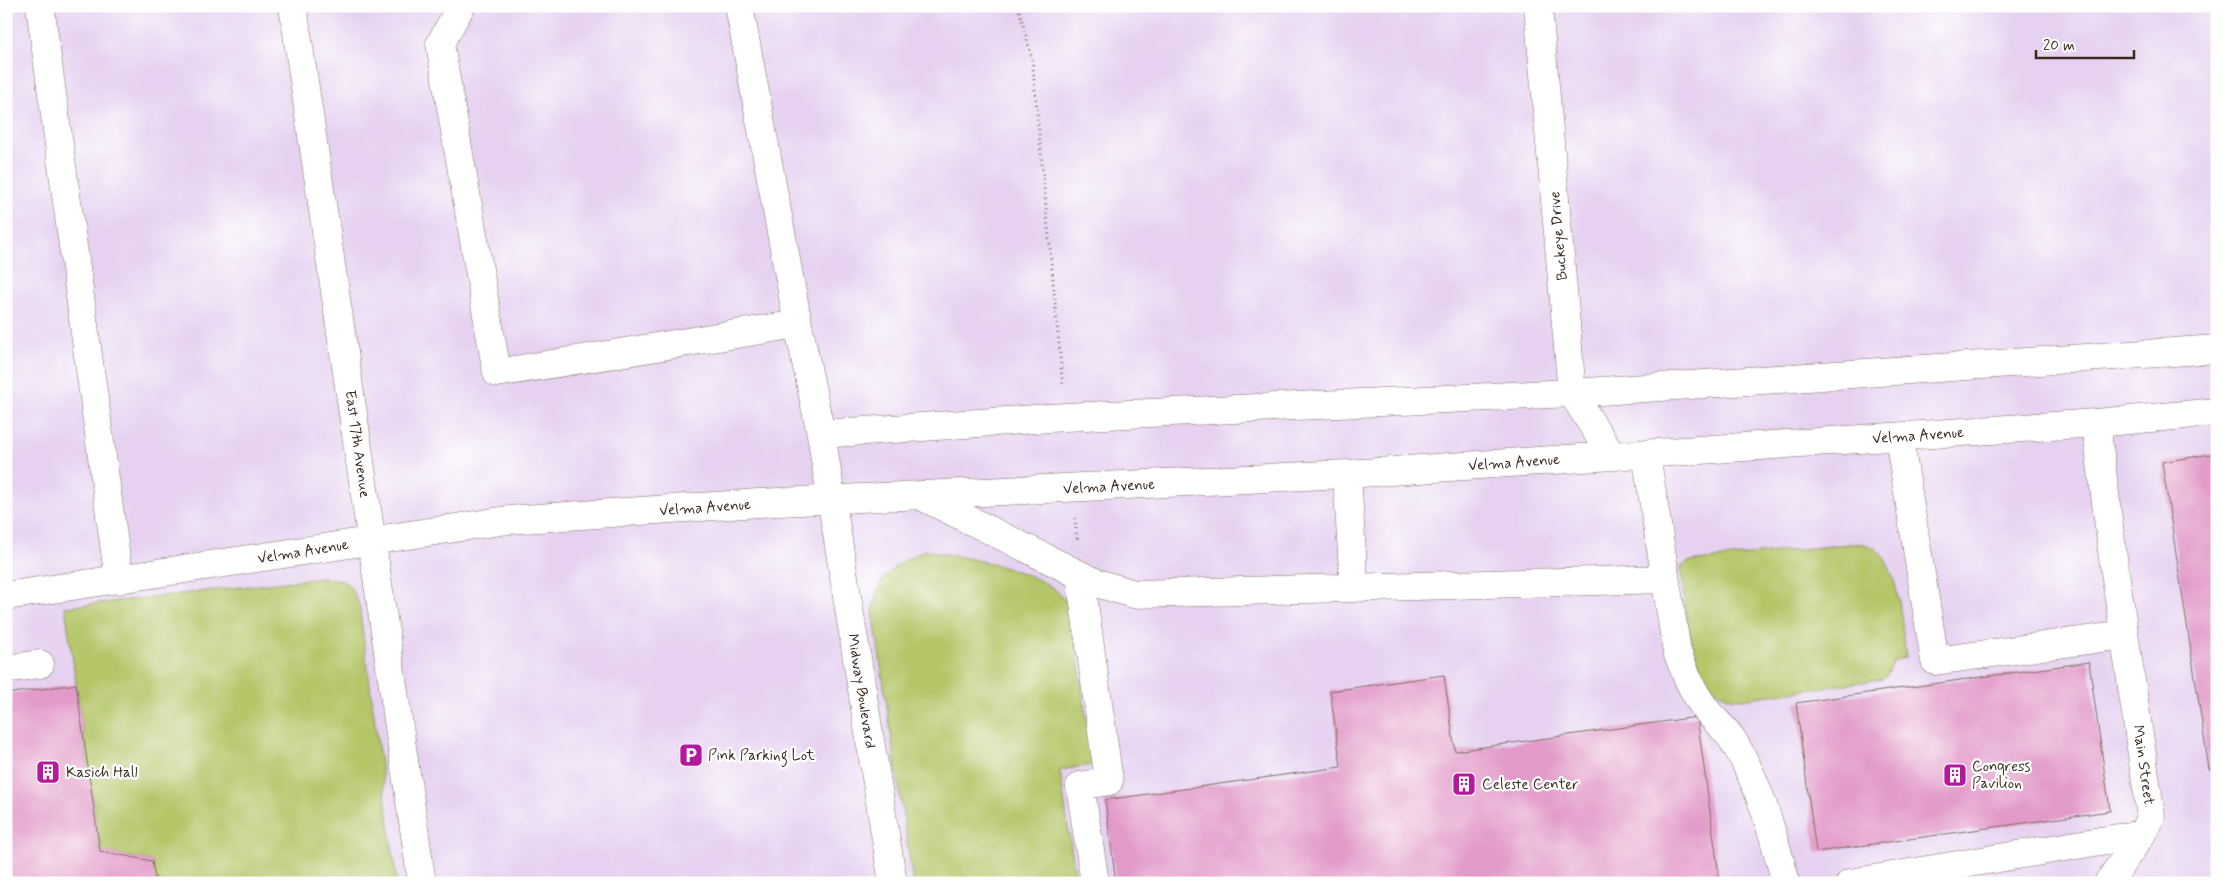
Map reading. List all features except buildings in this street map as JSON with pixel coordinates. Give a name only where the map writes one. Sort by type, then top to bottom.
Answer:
[{"type":"street","points":[[40,6],[119,580]]},
{"type":"street","name":"East 17th Avenue","points":[[293,6],[422,883]]},
{"type":"street","points":[[461,6],[440,44],[497,374],[798,324]]},
{"type":"street","name":"Midway Boulevard","points":[[739,6],[798,324],[821,434],[893,883]]},
{"type":"street","name":"Buckeye Drive","points":[[1538,6],[1572,393],[1612,456]]},
{"type":"street","points":[[821,434],[1065,417],[1572,393],[2217,349]]},
{"type":"street","name":"Velma Avenue","points":[[6,596],[508,520],[831,500],[1346,474],[2096,423],[2217,412]]},
{"type":"street","name":"Main Street","points":[[2096,423],[2124,635],[2151,816],[2142,834],[2108,883]]},
{"type":"street","points":[[1898,436],[1935,661],[2124,635]]},
{"type":"street","points":[[1646,454],[1677,652],[1689,683],[1703,706],[1732,740],[1754,783],[1774,836],[1786,883]]},
{"type":"street","points":[[1346,474],[1354,588]]},
{"type":"street","points":[[920,496],[1080,575],[1100,584],[1134,594],[1665,579]]},
{"type":"street","points":[[1080,575],[1109,781],[1080,786],[1095,883]]},
{"type":"street","points":[[6,669],[40,664]]},
{"type":"street","points":[[1850,883],[2142,834]]},
{"type":"path","points":[[1018,6],[1032,58],[1065,417]]},
{"type":"path","points":[[1072,488],[1080,575]]},
{"type":"shaded area","points":[[6,6],[2217,6],[2217,883],[6,883]]},
{"type":"green space","points":[[1856,543],[1865,544],[1877,550],[1885,559],[1891,571],[1899,600],[1906,657],[1894,661],[1883,679],[1742,699],[1725,696],[1711,685],[1701,668],[1688,625],[1681,567],[1688,562]]},
{"type":"green space","points":[[925,550],[1018,571],[1036,578],[1062,596],[1068,606],[1073,624],[1093,765],[1060,770],[1076,883],[913,883],[873,612],[878,589],[883,580],[896,566]]},
{"type":"green space","points":[[320,578],[346,582],[353,591],[359,605],[397,883],[156,883],[152,861],[100,851],[65,607]]},
{"type":"place","name":"Pink Parking Lot","points":[[691,755]]},
{"type":"place","name":"Kasich Hall","points":[[48,772]]},
{"type":"place","name":"Congress Pavilion","points":[[1955,775]]},
{"type":"place","name":"Celeste Center","points":[[1464,784]]}]
